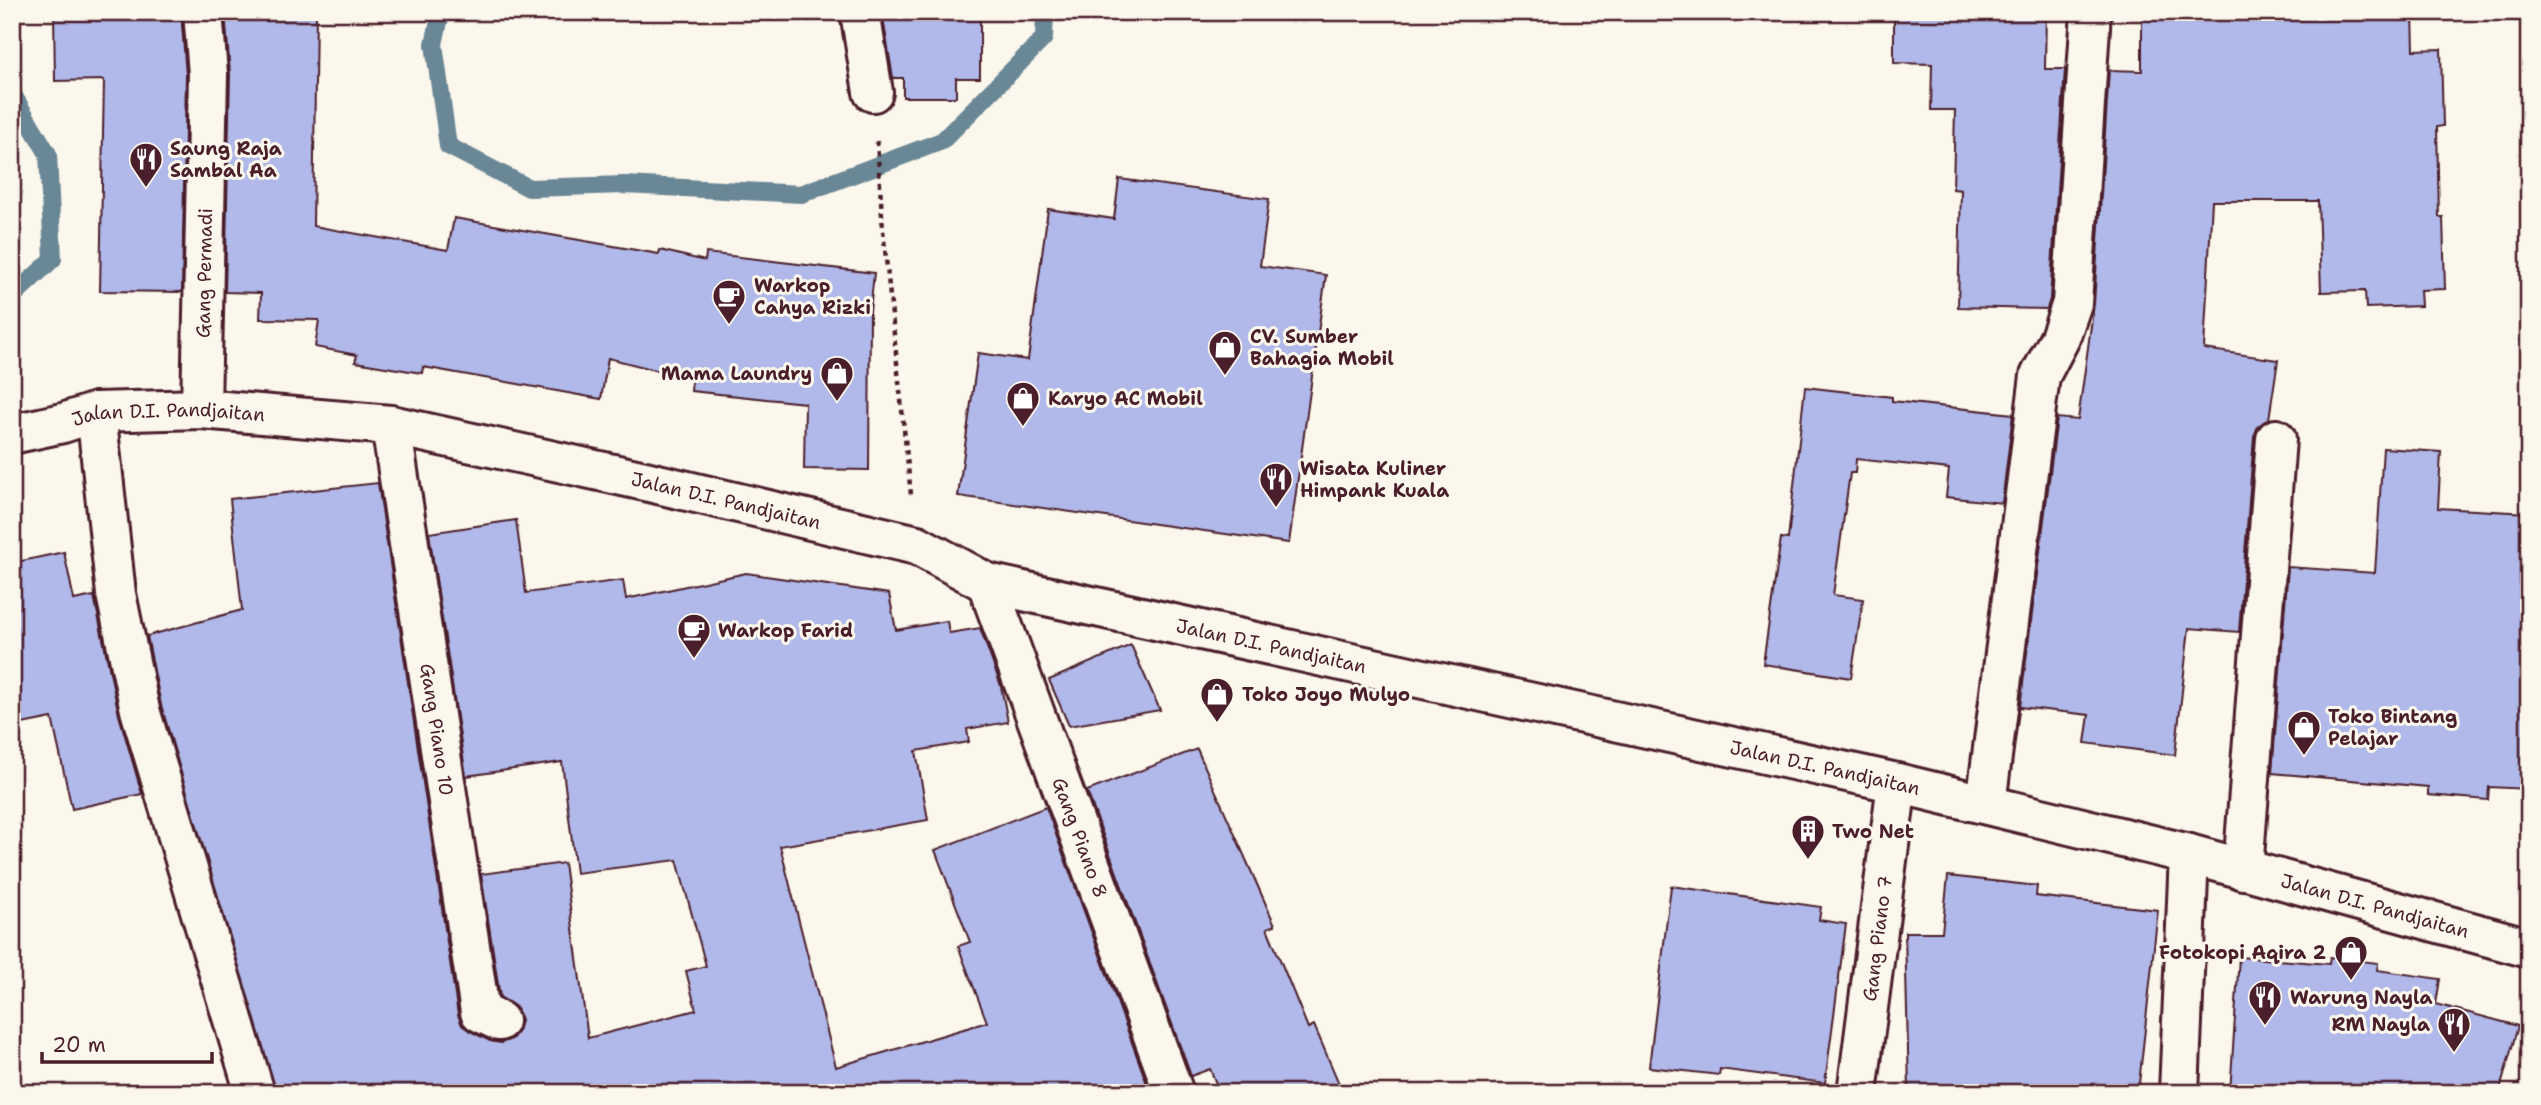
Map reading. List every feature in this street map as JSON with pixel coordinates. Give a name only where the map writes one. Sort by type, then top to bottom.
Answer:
[{"type":"street","name":"Gang Permadi","points":[[201,409],[208,74],[202,12]]},
{"type":"street","points":[[860,12],[873,92]]},
{"type":"street","points":[[1986,804],[2040,376],[2060,338],[2072,303],[2091,12]]},
{"type":"street","name":"Jalan D.I. Pandjaitan","points":[[12,433],[63,423],[96,412],[201,409],[391,425],[917,545],[987,583],[1986,804],[2189,854],[2529,948]]},
{"type":"street","points":[[96,412],[116,594],[140,710],[255,1093]]},
{"type":"street","name":"Gang Piano 10","points":[[391,425],[480,1012],[499,1021]]},
{"type":"street","points":[[2243,870],[2276,439]]},
{"type":"street","name":"Gang Piano 8","points":[[987,583],[1174,1093]]},
{"type":"street","name":"Gang Piano 7","points":[[1857,1093],[1897,783]]},
{"type":"street","points":[[2179,1093],[2189,854]]},
{"type":"path","points":[[873,92],[883,230],[917,545]]},
{"type":"building","name":"Saung Raja Sambal Aa","points":[[54,12],[181,12],[186,75],[182,292],[100,291],[104,80],[55,81]]},
{"type":"building","points":[[225,12],[316,12],[313,226],[448,250],[454,218],[659,254],[660,250],[705,261],[706,253],[874,273],[870,312],[869,470],[804,469],[805,403],[691,391],[692,379],[608,358],[601,399],[423,367],[422,373],[355,362],[357,355],[315,347],[319,320],[260,319],[261,293],[225,292],[230,74]]},
{"type":"building","points":[[882,12],[980,12],[980,78],[956,78],[956,97],[903,97],[903,78],[893,78]]},
{"type":"building","points":[[1894,12],[2046,12],[2045,69],[2065,69],[2050,299],[2047,309],[1958,307],[1961,190],[1953,189],[1955,110],[1931,110],[1932,64],[1894,63]]},
{"type":"building","points":[[2142,12],[2413,12],[2414,50],[2441,49],[2443,126],[2437,127],[2439,217],[2443,217],[2445,289],[2420,290],[2421,306],[2366,308],[2365,291],[2321,292],[2318,201],[2212,201],[2204,349],[2278,360],[2269,419],[2258,426],[2254,437],[2239,632],[2189,628],[2175,755],[2085,743],[2089,715],[2020,707],[2057,418],[2078,420],[2094,304],[2109,70],[2142,71]]},
{"type":"building","points":[[1119,179],[1269,199],[1260,266],[1326,275],[1289,543],[958,496],[978,353],[1028,360],[1048,209],[1114,219]]},
{"type":"building","points":[[1805,387],[1892,397],[1892,401],[2013,414],[2002,503],[1946,497],[1949,469],[1856,459],[1855,473],[1850,473],[1833,595],[1863,599],[1851,678],[1763,664],[1781,538],[1788,539]]},
{"type":"building","points":[[2383,448],[2441,452],[2438,508],[2529,513],[2529,789],[2489,787],[2488,800],[2428,795],[2428,787],[2272,773],[2288,567],[2375,573]]},
{"type":"building","points":[[378,483],[458,1015],[462,1025],[490,1041],[501,1043],[512,1039],[521,1020],[517,1008],[500,997],[481,874],[564,863],[588,1038],[696,1010],[686,971],[706,966],[677,860],[576,873],[562,762],[466,776],[429,533],[516,520],[526,593],[623,580],[626,599],[746,573],[889,594],[896,630],[947,621],[949,633],[980,628],[1001,686],[1008,722],[967,729],[969,742],[916,751],[928,820],[780,846],[836,1067],[987,1022],[958,946],[970,942],[935,850],[1046,807],[1150,1092],[276,1093],[161,705],[147,636],[242,610],[230,499]]},
{"type":"building","points":[[64,552],[74,600],[94,596],[119,715],[142,794],[72,809],[52,718],[12,726],[12,563]]},
{"type":"building","points":[[1131,645],[1160,710],[1069,726],[1049,680]]},
{"type":"building","points":[[1197,749],[1275,925],[1267,928],[1308,1028],[1314,1025],[1343,1093],[1220,1093],[1210,1069],[1191,1076],[1087,791]]},
{"type":"building","points":[[1948,876],[2037,886],[2036,896],[2158,910],[2138,1093],[2035,1093],[2035,1089],[1909,1090],[1905,932],[1942,932]]},
{"type":"building","points":[[1671,886],[1821,907],[1819,920],[1846,924],[1825,1083],[1720,1069],[1719,1075],[1649,1067]]},
{"type":"building","points":[[2239,957],[2329,964],[2330,957],[2378,963],[2377,970],[2440,979],[2436,1004],[2518,1026],[2499,1093],[2230,1093]]},
{"type":"waterway","points":[[441,12],[434,44],[448,146],[529,188],[625,185],[801,194],[942,141],[1044,38],[1045,12]]},
{"type":"waterway","points":[[12,93],[48,154],[53,259],[12,297]]},
{"type":"place","name":"Saung Raja Sambal Aa","points":[[146,189]]},
{"type":"place","name":"Warkop Cahya Rizki","points":[[729,326]]},
{"type":"place","name":"CV. Sumber Bahagia Mobil","points":[[1225,377]]},
{"type":"place","name":"Mama Laundry","points":[[837,403]]},
{"type":"place","name":"Karyo AC Mobil","points":[[1023,428]]},
{"type":"place","name":"Wisata Kuliner Himpank Kuala","points":[[1276,509]]},
{"type":"place","name":"Warkop Farid","points":[[694,660]]},
{"type":"place","name":"Toko Joyo Mulyo","points":[[1217,724]]},
{"type":"place","name":"Toko Bintang Pelajar","points":[[2304,757]]},
{"type":"place","name":"Two Net","points":[[1808,861]]},
{"type":"place","name":"Fotokopi Aqira 2","points":[[2351,982]]},
{"type":"place","name":"Warung Nayla","points":[[2265,1027]]},
{"type":"place","name":"RM Nayla","points":[[2454,1054]]}]
